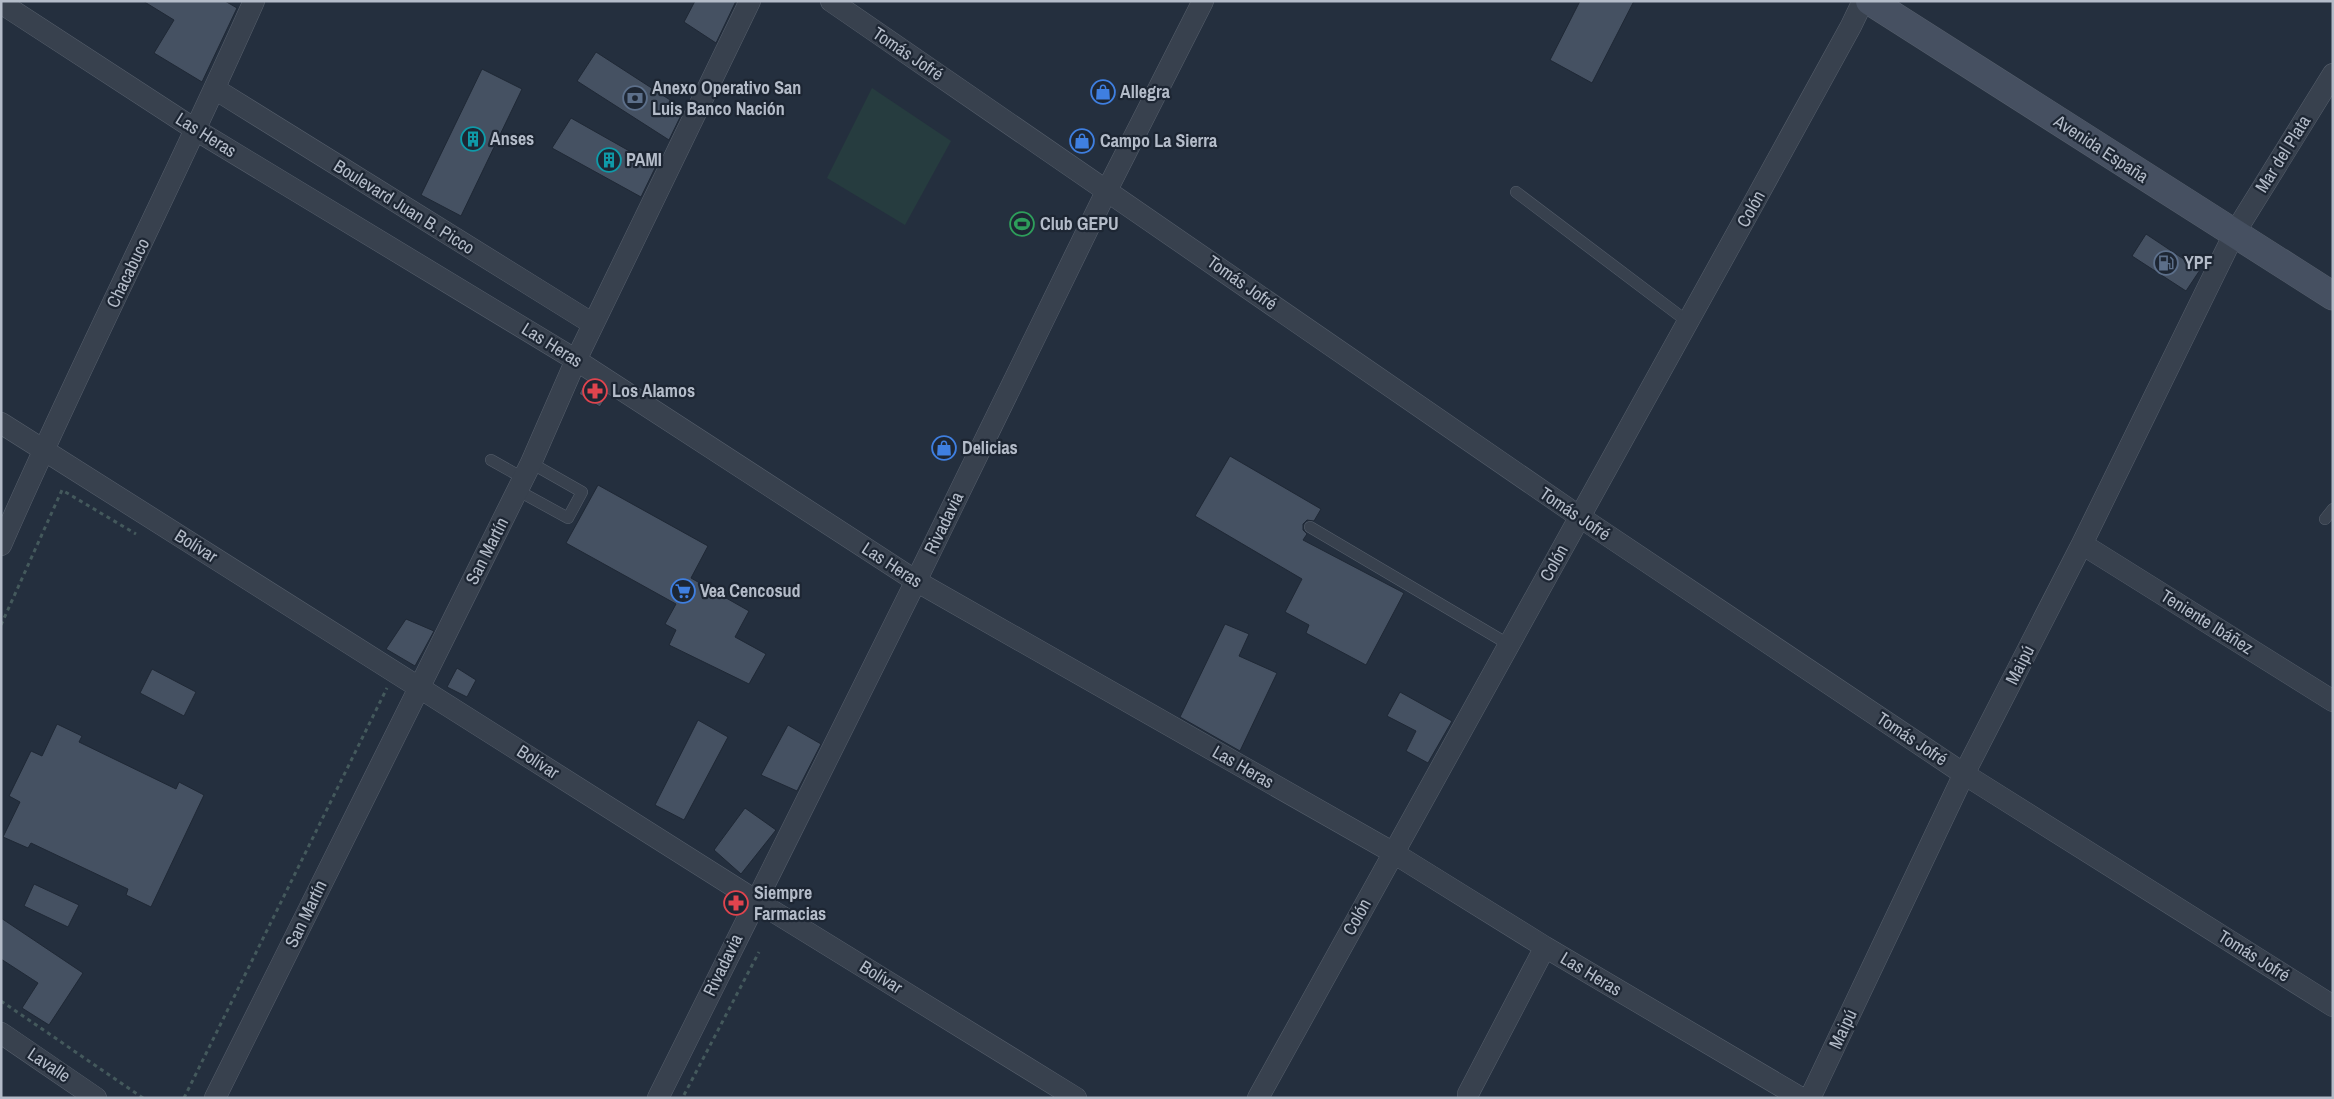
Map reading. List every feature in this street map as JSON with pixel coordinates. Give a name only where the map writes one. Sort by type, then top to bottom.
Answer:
[{"type":"main road","name":"Avenida España","points":[[1870,1],[2333,296]]},
{"type":"street","name":"Chacabuco","points":[[1,545],[43,450],[196,130],[254,1]]},
{"type":"street","name":"San Martín","points":[[215,1098],[524,477],[593,324],[750,1]]},
{"type":"street","name":"Tomás Jofré","points":[[831,1],[1580,517],[1964,774],[2333,1006]]},
{"type":"street","name":"Rivadavia","points":[[658,1098],[755,900],[916,581],[1107,190],[1203,1]]},
{"type":"street","name":"Colón","points":[[1258,1098],[1392,852],[1852,26],[1863,1]]},
{"type":"street","name":"Las Heras","points":[[1,3],[196,130],[576,360],[916,581],[1392,852],[1545,946],[1801,1098]]},
{"type":"street","name":"Mar del Plata","points":[[2234,234],[2333,74]]},
{"type":"street","name":"Boulevard Juan B. Picco","points":[[215,89],[593,324]]},
{"type":"street","name":"Maipú","points":[[1810,1098],[1964,774],[2082,544],[2234,234]]},
{"type":"street","name":"Bolívar","points":[[1,423],[755,900],[1076,1098]]},
{"type":"street","name":"Teniente Ibáñez","points":[[2082,544],[2333,701]]},
{"type":"street","points":[[1468,1094],[1545,946]]},
{"type":"street","name":"Lavalle","points":[[1,1033],[96,1098]]},
{"type":"lane","points":[[1516,192],[1688,322]]},
{"type":"lane","points":[[491,460],[524,477],[582,492],[568,518],[524,477]]},
{"type":"lane","points":[[2325,519],[2333,509]]},
{"type":"lane","points":[[1310,527],[1508,644]]},
{"type":"path","points":[[1,625],[62,490],[137,535]]},
{"type":"path","points":[[184,1098],[388,686]]},
{"type":"path","points":[[683,1098],[759,952]]},
{"type":"path","points":[[1,1001],[143,1098]]},
{"type":"green space","points":[[872,88],[951,141],[905,225],[827,178]]},
{"type":"building","points":[[143,1],[225,1],[237,8],[202,82],[154,53],[174,20]]},
{"type":"building","points":[[695,1],[736,1],[716,43],[684,22]]},
{"type":"building","points":[[1580,1],[1634,1],[1592,83],[1550,60]]},
{"type":"building","name":"Anexo Operativo San Luis Banco Nación","points":[[596,52],[684,109],[669,140],[577,81]]},
{"type":"building","name":"Anses","points":[[482,69],[522,89],[461,216],[421,195]]},
{"type":"building","name":"PAMI","points":[[571,118],[656,166],[641,197],[552,148]]},
{"type":"building","name":"YPF","points":[[2146,234],[2200,270],[2186,291],[2132,256]]},
{"type":"building","name":"Los Alamos","points":[[588,383],[607,395],[600,407],[579,394],[584,384]]},
{"type":"building","points":[[1230,456],[1321,509],[1314,521],[1307,520],[1303,524],[1303,530],[1307,534],[1303,540],[1404,593],[1366,665],[1306,633],[1309,625],[1285,612],[1302,579],[1195,516]]},
{"type":"building","name":"Vea Cencosud","points":[[598,485],[708,546],[691,578],[749,611],[735,637],[766,654],[749,684],[669,645],[676,630],[665,624],[676,604],[566,543]]},
{"type":"building","points":[[406,619],[434,631],[415,666],[386,649]]},
{"type":"building","points":[[1225,624],[1249,634],[1239,656],[1277,673],[1240,751],[1180,717]]},
{"type":"building","points":[[457,668],[476,680],[467,697],[447,687]]},
{"type":"building","points":[[152,669],[196,692],[184,716],[140,693]]},
{"type":"building","points":[[1400,692],[1452,721],[1428,763],[1406,751],[1416,731],[1387,716]]},
{"type":"building","points":[[698,720],[728,737],[684,820],[655,805]]},
{"type":"building","points":[[57,724],[82,736],[79,742],[176,789],[179,782],[204,795],[151,907],[126,895],[128,889],[31,843],[28,848],[3,837],[20,802],[9,796],[31,751],[42,756]]},
{"type":"building","points":[[788,725],[821,744],[797,791],[761,775]]},
{"type":"building","points":[[745,808],[776,830],[741,874],[714,850]]},
{"type":"building","points":[[34,884],[79,905],[68,927],[24,906]]},
{"type":"building","points":[[1,918],[83,973],[49,1025],[22,1008],[38,983],[1,959]]},
{"type":"place","name":"Allegra","points":[[1103,92]]},
{"type":"place","name":"Anexo Operativo San Luis Banco Nación","points":[[635,98]]},
{"type":"place","name":"Anses","points":[[473,139]]},
{"type":"place","name":"Campo La Sierra","points":[[1082,141]]},
{"type":"place","name":"PAMI","points":[[609,160]]},
{"type":"place","name":"Club GEPU","points":[[1022,224]]},
{"type":"place","name":"YPF","points":[[2166,263]]},
{"type":"place","name":"Los Alamos","points":[[595,391]]},
{"type":"place","name":"Delicias","points":[[944,448]]},
{"type":"place","name":"Vea Cencosud","points":[[683,591]]},
{"type":"place","name":"Siempre Farmacias","points":[[736,903]]}]
